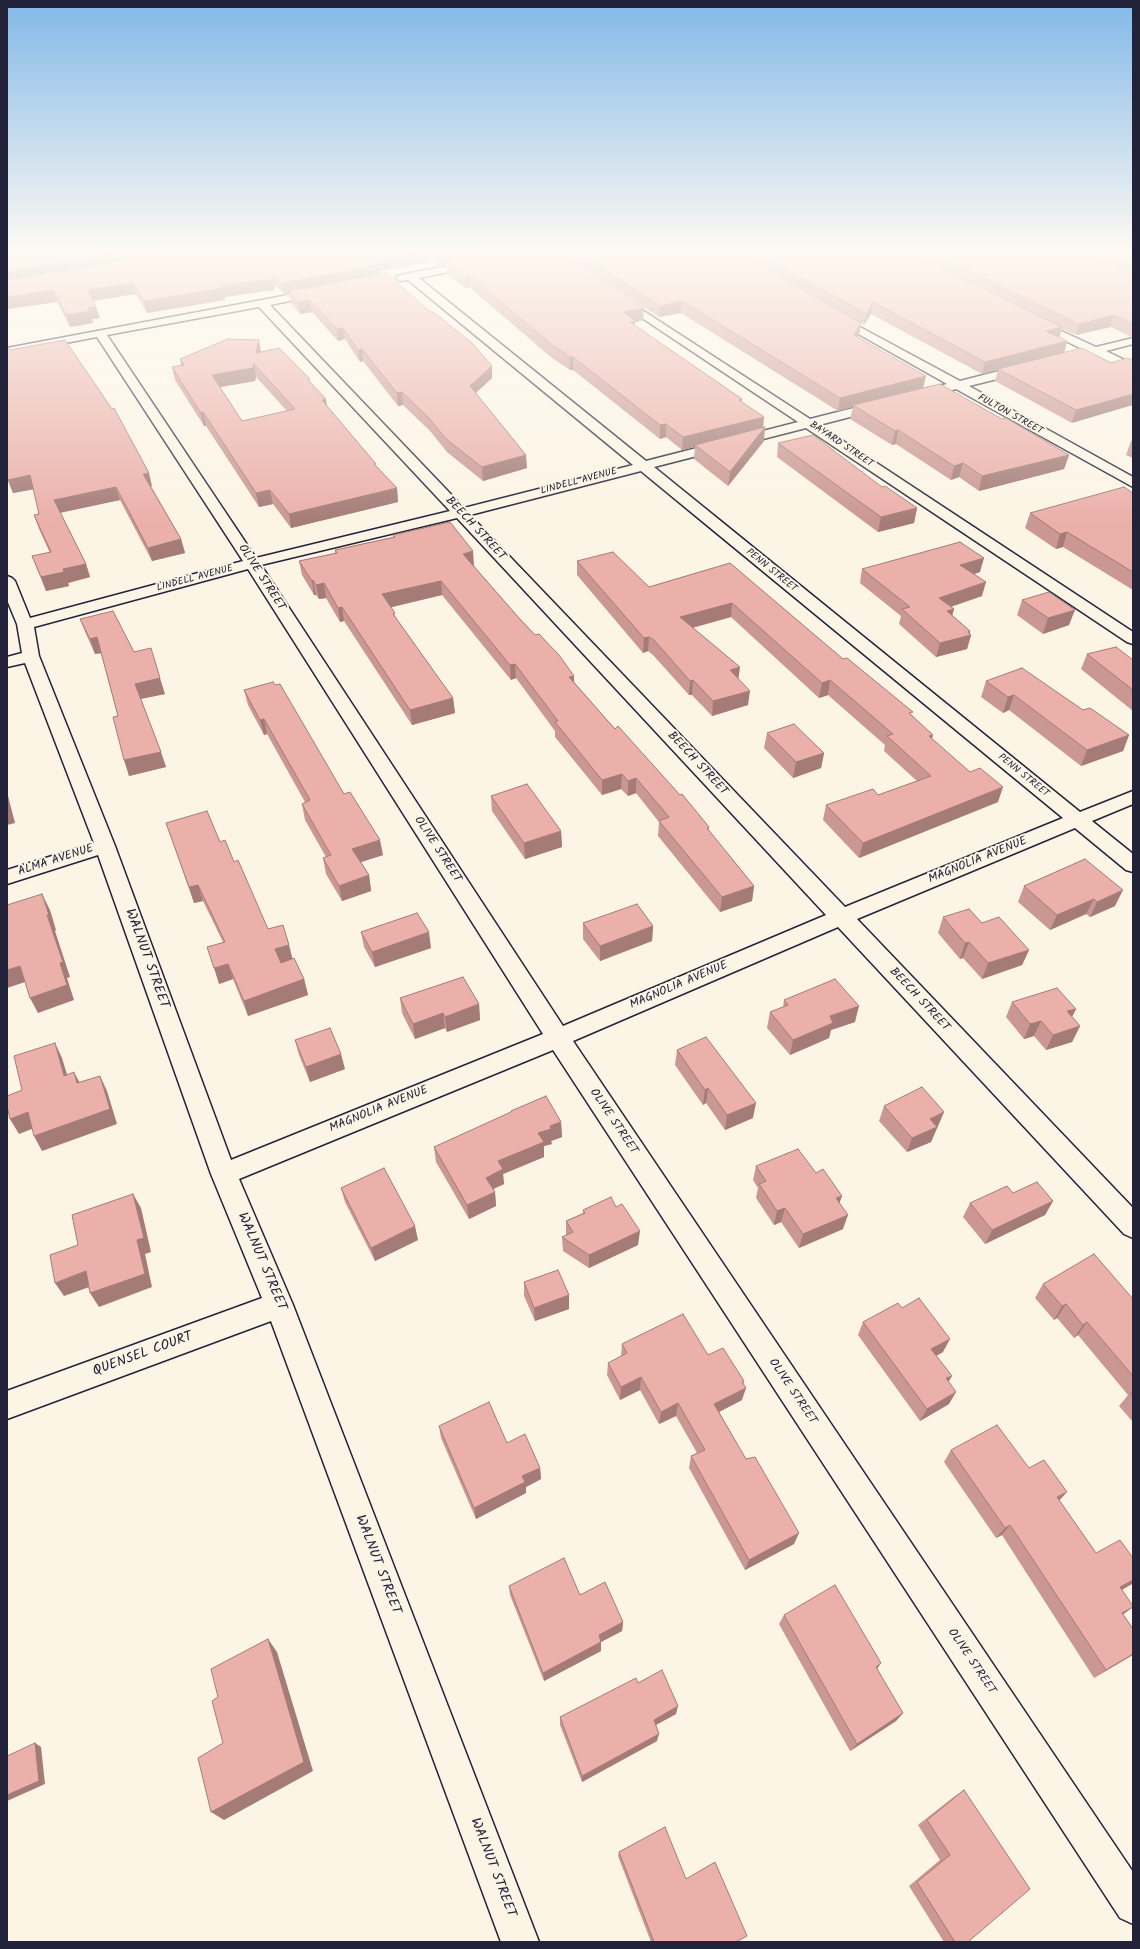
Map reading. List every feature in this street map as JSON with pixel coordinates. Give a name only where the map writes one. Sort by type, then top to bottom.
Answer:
[{"type":"street","points":[[7,350],[54,342]]},
{"type":"street","name":"OLIVE STREET","points":[[105,342],[252,564],[558,1038],[1133,1905]]},
{"type":"street","name":"BEECH STREET","points":[[299,342],[1133,1226]]},
{"type":"street","name":"PENN STREET","points":[[490,342],[1133,865]]},
{"type":"street","name":"BAYARD STREET","points":[[686,342],[1133,639]]},
{"type":"street","name":"FULTON STREET","points":[[880,342],[1133,483]]},
{"type":"street","points":[[1077,342],[1133,369]]},
{"type":"street","points":[[906,399],[1129,342]]},
{"type":"street","name":"LINDELL AVENUE","points":[[25,624],[252,564],[890,403]]},
{"type":"street","name":"WALNUT STREET","points":[[7,581],[25,624],[19,659],[105,846],[224,1174],[279,1305],[520,1942]]},
{"type":"street","name":"MAGNOLIA AVENUE","points":[[224,1174],[558,1038],[841,917],[1078,821],[1133,797]]},
{"type":"street","name":"ALMA AVENUE","points":[[7,877],[105,846]]},
{"type":"street","name":"QUENSEL COURT","points":[[7,1405],[279,1305]]},
{"type":"building","points":[[54,342],[66,342],[112,409],[114,408],[149,473],[143,474],[181,539],[148,548],[116,487],[54,500],[86,564],[63,569],[64,572],[41,577],[32,556],[51,552],[34,515],[39,514],[30,475],[8,480],[7,477],[7,345],[10,350]]},
{"type":"building","points":[[221,342],[259,342],[256,353],[279,348],[310,379],[308,380],[326,399],[322,400],[376,464],[374,464],[397,488],[289,514],[270,490],[256,493],[203,412],[201,413],[172,367],[184,365],[180,359]],"holes":[[[254,364],[295,409],[242,421],[212,375],[253,368]]]},
{"type":"building","points":[[353,342],[471,342],[492,366],[470,386],[526,455],[482,467],[446,439],[429,418],[402,392],[397,393],[362,349],[358,350]]},
{"type":"building","points":[[548,342],[659,342],[742,399],[739,400],[764,417],[683,437],[666,424],[660,425],[573,357],[570,357]]},
{"type":"building","points":[[749,342],[866,342],[926,376],[840,398]]},
{"type":"building","points":[[948,342],[1063,342],[985,362]]},
{"type":"building","points":[[1082,348],[1111,363],[1127,358],[1133,360],[1133,394],[1076,410],[998,369]]},
{"type":"building","points":[[940,384],[1002,419],[1006,418],[1069,455],[982,476],[963,463],[954,466],[898,430],[895,431],[853,405]]},
{"type":"building","points":[[765,427],[730,472],[695,445]]},
{"type":"building","points":[[813,435],[882,487],[885,486],[917,508],[881,517],[778,443]]},
{"type":"building","points":[[1124,487],[1133,493],[1133,572],[1067,532],[1060,534],[1030,513]]},
{"type":"building","points":[[450,522],[473,551],[463,554],[535,635],[539,634],[559,655],[574,676],[569,677],[615,729],[618,726],[680,795],[682,794],[709,827],[707,828],[754,886],[722,897],[659,821],[669,817],[636,778],[628,781],[622,774],[602,780],[555,722],[558,721],[515,664],[510,665],[441,581],[382,594],[395,613],[393,614],[453,698],[410,710],[342,607],[338,608],[324,583],[316,585],[313,580],[312,581],[299,561],[337,553],[335,550],[395,537],[393,535]]},
{"type":"building","points":[[960,542],[984,558],[960,565],[986,582],[939,598],[954,609],[947,611],[970,631],[968,632],[971,635],[940,643],[902,609],[910,607],[862,569]]},
{"type":"building","points":[[613,552],[649,587],[730,563],[843,659],[847,658],[913,712],[909,713],[933,735],[929,736],[970,772],[980,768],[1003,787],[863,843],[826,805],[873,789],[878,795],[931,776],[887,736],[893,734],[830,680],[822,683],[732,603],[680,617],[740,667],[730,670],[750,691],[713,701],[693,680],[690,681],[654,640],[649,637],[644,638],[577,561]]},
{"type":"building","points":[[1049,592],[1075,610],[1048,618],[1022,600]]},
{"type":"building","points":[[113,611],[134,652],[151,648],[160,678],[135,684],[161,752],[124,760],[113,717],[118,716],[97,637],[90,639],[80,619]]},
{"type":"building","points":[[1116,647],[1133,660],[1133,690],[1087,654]]},
{"type":"building","points":[[1022,668],[1083,710],[1090,708],[1129,735],[1087,750],[1014,695],[1008,697],[986,681]]},
{"type":"building","points":[[273,682],[275,685],[280,684],[344,794],[350,792],[380,840],[352,849],[369,875],[339,886],[323,858],[331,855],[302,804],[310,800],[264,719],[260,720],[244,690]]},
{"type":"building","points":[[794,724],[824,753],[796,762],[767,733]]},
{"type":"building","points":[[527,784],[561,831],[524,843],[491,796]]},
{"type":"building","points":[[207,811],[220,842],[225,840],[234,862],[238,860],[268,929],[283,925],[289,945],[275,949],[281,963],[294,958],[304,979],[244,1001],[228,964],[214,968],[207,947],[225,942],[198,885],[189,887],[166,823]]},
{"type":"building","points":[[1085,859],[1123,890],[1097,902],[1094,899],[1057,915],[1024,886]]},
{"type":"building","points":[[42,894],[49,915],[47,915],[63,962],[60,963],[67,985],[30,998],[20,966],[7,970],[7,905]]},
{"type":"building","points":[[637,904],[653,926],[600,946],[583,923]]},
{"type":"building","points":[[969,909],[982,923],[999,917],[1029,950],[988,963],[969,942],[965,943],[943,917]]},
{"type":"building","points":[[417,913],[429,932],[372,952],[361,932]]},
{"type":"building","points":[[463,977],[479,1004],[445,1017],[443,1013],[413,1024],[400,998]]},
{"type":"building","points":[[835,979],[859,1006],[830,1016],[833,1023],[793,1040],[770,1012],[788,1005],[784,1000]]},
{"type":"building","points":[[1057,988],[1076,1009],[1067,1011],[1080,1026],[1053,1035],[1041,1021],[1030,1024],[1012,1002]]},
{"type":"building","points":[[330,1028],[341,1054],[306,1067],[295,1040]]},
{"type":"building","points":[[706,1037],[756,1103],[727,1115],[708,1088],[705,1090],[677,1050]]},
{"type":"building","points":[[55,1043],[64,1076],[74,1072],[77,1083],[100,1076],[110,1109],[34,1136],[28,1112],[10,1119],[7,1106],[7,1096],[22,1090],[14,1056]]},
{"type":"building","points":[[922,1087],[944,1112],[930,1119],[937,1127],[912,1138],[884,1106]]},
{"type":"building","points":[[546,1096],[561,1122],[550,1126],[551,1129],[538,1133],[544,1142],[498,1161],[503,1169],[486,1178],[495,1192],[467,1205],[434,1147]]},
{"type":"building","points":[[798,1149],[816,1173],[823,1169],[842,1196],[836,1198],[848,1215],[803,1234],[785,1208],[777,1211],[759,1184],[766,1181],[756,1166]]},
{"type":"building","points":[[384,1168],[415,1226],[371,1248],[341,1188]]},
{"type":"building","points":[[1037,1182],[1053,1201],[992,1230],[970,1203],[1007,1186],[1013,1193]]},
{"type":"building","points":[[133,1194],[144,1238],[137,1240],[145,1274],[90,1293],[86,1271],[55,1283],[50,1255],[78,1245],[72,1215]]},
{"type":"building","points":[[611,1197],[616,1207],[622,1204],[640,1231],[589,1255],[562,1237],[573,1232],[566,1221],[585,1213],[583,1210]]},
{"type":"building","points":[[1094,1254],[1133,1299],[1133,1376],[1087,1322],[1083,1325],[1066,1304],[1062,1306],[1043,1284]]},
{"type":"building","points":[[558,1270],[569,1295],[534,1308],[524,1282]]},
{"type":"building","points":[[919,1298],[950,1339],[931,1349],[952,1376],[946,1378],[956,1392],[927,1409],[863,1322],[898,1303],[902,1308]]},
{"type":"building","points":[[683,1314],[708,1355],[723,1348],[744,1381],[742,1382],[746,1388],[714,1404],[746,1459],[755,1457],[799,1533],[749,1560],[691,1456],[705,1450],[678,1403],[661,1412],[641,1377],[621,1387],[608,1363],[627,1353],[622,1344]]},
{"type":"building","points":[[489,1402],[507,1443],[525,1434],[540,1468],[522,1476],[525,1482],[474,1508],[439,1426]]},
{"type":"building","points":[[997,1425],[1029,1468],[1044,1460],[1067,1492],[1057,1497],[1096,1553],[1120,1540],[1133,1558],[1133,1580],[1120,1587],[1133,1606],[1122,1613],[1133,1629],[1133,1654],[1106,1670],[1010,1525],[1005,1528],[951,1450]]},
{"type":"building","points":[[564,1558],[580,1595],[605,1582],[623,1622],[599,1635],[601,1642],[543,1673],[509,1586]]},
{"type":"building","points":[[835,1585],[881,1663],[876,1667],[903,1713],[857,1744],[784,1615]]},
{"type":"building","points":[[268,1639],[304,1762],[211,1812],[198,1758],[223,1743],[212,1701],[218,1697],[211,1669]]},
{"type":"building","points":[[662,1670],[678,1706],[654,1720],[659,1734],[582,1776],[560,1717],[636,1678],[638,1683]]},
{"type":"building","points":[[35,1743],[39,1781],[7,1795],[7,1756]]},
{"type":"building","points":[[964,1790],[1030,1889],[968,1942],[955,1942],[917,1882],[950,1855],[927,1820]]},
{"type":"building","points":[[665,1827],[686,1879],[715,1862],[747,1936],[736,1942],[654,1942],[619,1852]]}]
